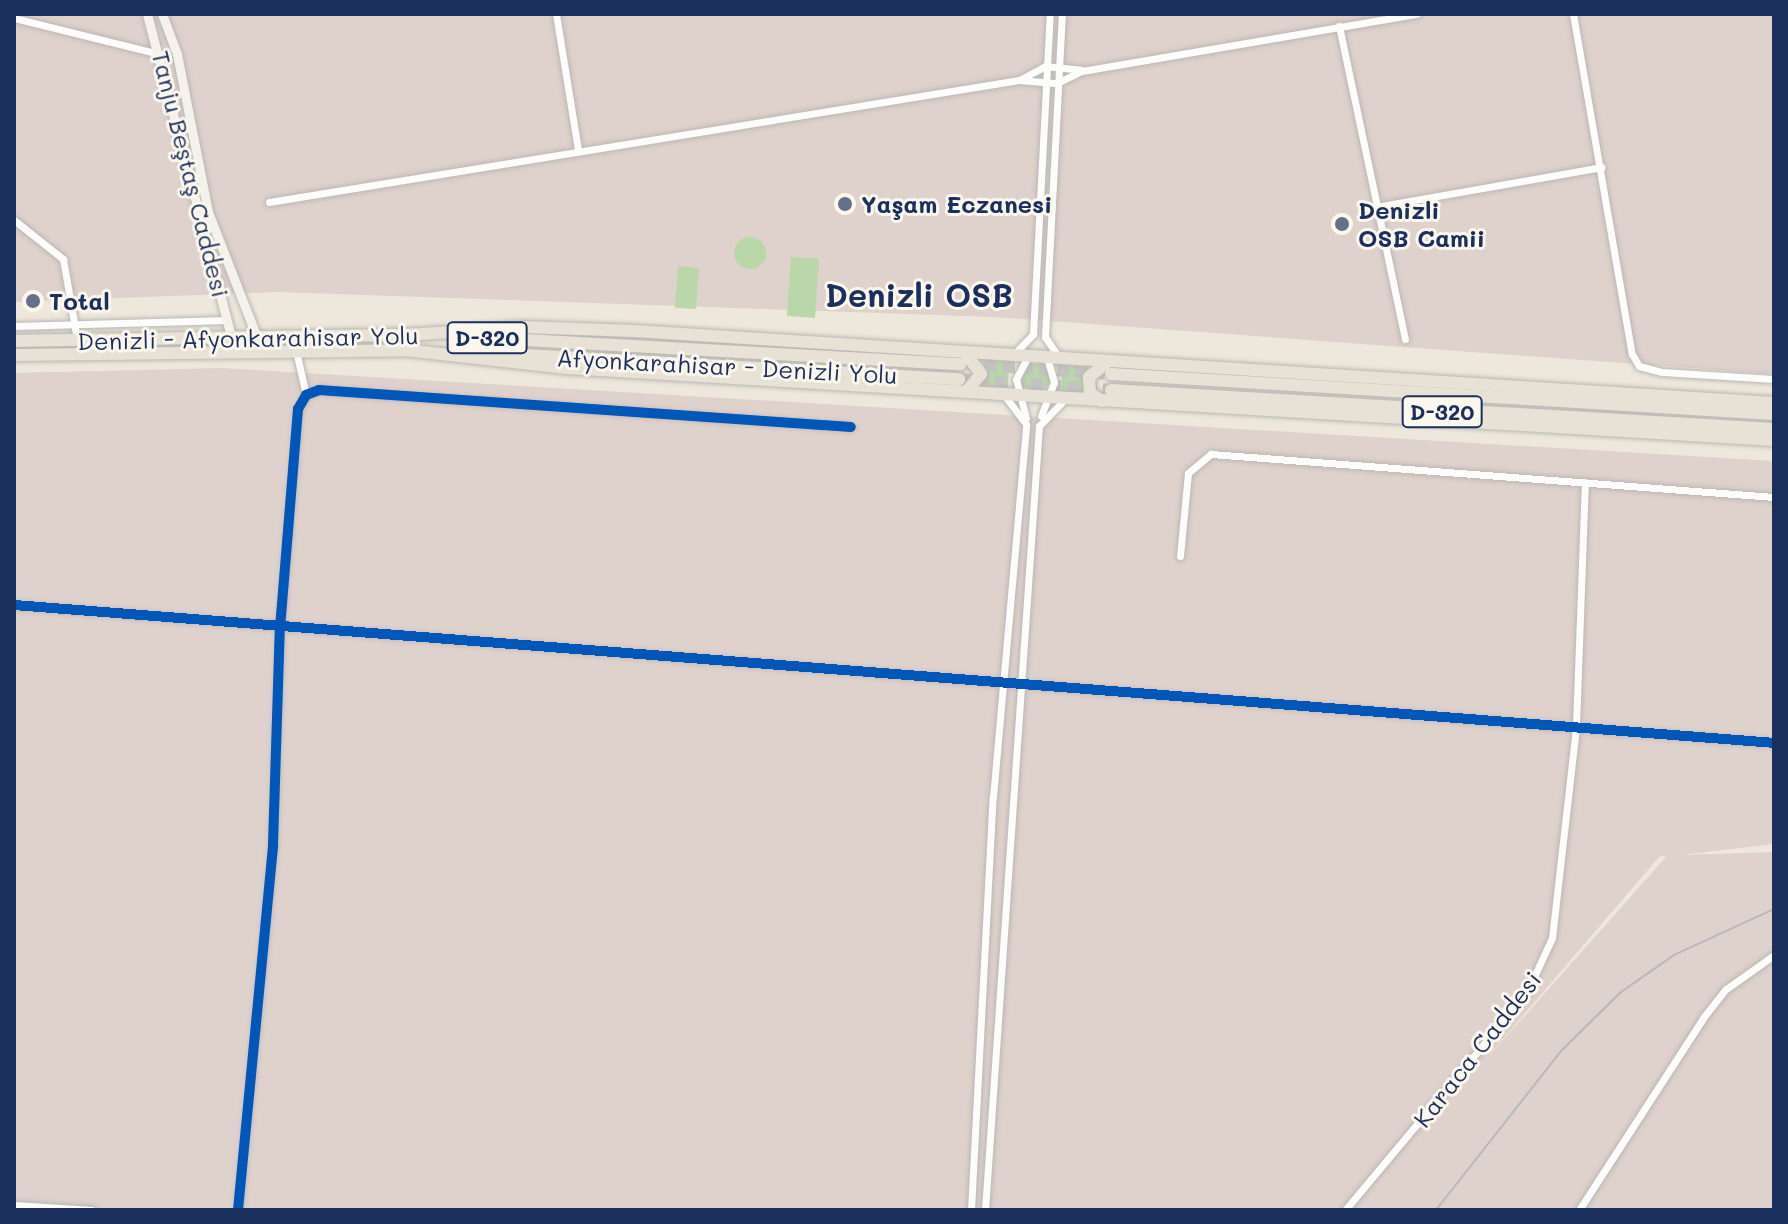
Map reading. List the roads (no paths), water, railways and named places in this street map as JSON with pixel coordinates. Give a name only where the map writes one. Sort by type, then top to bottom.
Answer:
[{"type":"highway","name":"Denizli - Afyonkarahisar Yolu","points":[[14,341],[408,335],[962,358],[1028,358]]},
{"type":"highway","points":[[405,350],[963,393],[1066,399],[1108,396],[1774,440]]},
{"type":"highway","name":"Afyonkarahisar - Denizli Yolu","points":[[14,355],[405,350],[959,379]]},
{"type":"highway","points":[[962,358],[978,361],[981,374],[963,393]]},
{"type":"highway","points":[[1028,358],[1108,369]]},
{"type":"highway","name":"D-320","points":[[1108,369],[1774,414]]},
{"type":"highway","points":[[1108,396],[1088,385],[1093,370],[1774,403]]},
{"type":"highway","name":"D-320","points":[[1108,396],[1774,429]]},
{"type":"street","name":"Tanju Beştaş Caddesi","points":[[147,14],[164,55],[231,336]]},
{"type":"street","name":"Tanju Beştaş Caddesi","points":[[162,14],[177,54],[208,212],[256,335]]},
{"type":"street","points":[[556,14],[578,150]]},
{"type":"street","points":[[971,1210],[1002,682],[1026,424],[1025,397],[1016,379],[1028,358],[1033,334],[1050,14]]},
{"type":"street","points":[[985,1210],[1018,684],[1039,426],[1045,398],[1054,382],[1045,337],[1062,14]]},
{"type":"street","points":[[269,202],[1019,80],[1057,83],[1082,71],[1417,14]]},
{"type":"street","points":[[1573,14],[1639,366],[1774,379]]},
{"type":"street","points":[[14,18],[164,55],[177,54]]},
{"type":"street","points":[[1339,26],[1405,339]]},
{"type":"street","points":[[1019,80],[1045,66],[1082,71]]},
{"type":"street","points":[[1375,207],[1602,167]]},
{"type":"street","points":[[14,220],[63,259],[77,339]]},
{"type":"street","points":[[14,326],[227,320]]},
{"type":"street","points":[[1012,356],[1033,334]]},
{"type":"street","points":[[1045,337],[1062,361]]},
{"type":"street","points":[[238,1210],[273,845],[280,628],[298,409],[306,395],[296,350]]},
{"type":"street","points":[[306,395],[334,390],[851,427]]},
{"type":"street","points":[[1005,395],[1026,424]]},
{"type":"street","points":[[1039,426],[1066,399]]},
{"type":"street","points":[[1180,556],[1188,473],[1211,454],[1774,497]]},
{"type":"street","name":"Karaca Caddesi","points":[[1345,1210],[1541,968],[1558,911],[1576,726],[1585,482]]},
{"type":"street","points":[[14,605],[1774,743]]},
{"type":"street","points":[[1579,1210],[1703,1018],[1726,989],[1774,955]]},
{"type":"street","points":[[14,1205],[92,1210]]},
{"type":"tunnel","points":[[967,364],[1111,374]]},
{"type":"tunnel","points":[[959,379],[1111,390]]},
{"type":"railway","points":[[1436,1210],[1562,1050],[1621,992],[1674,955],[1774,909]]},
{"type":"place","name":"Yaşam Eczanesi","points":[[845,204]]},
{"type":"place","name":"Denizli OSB Camii","points":[[1342,224]]},
{"type":"place","name":"Total","points":[[33,301]]},
{"type":"district","name":"Denizli OSB","points":[[919,294]]}]
